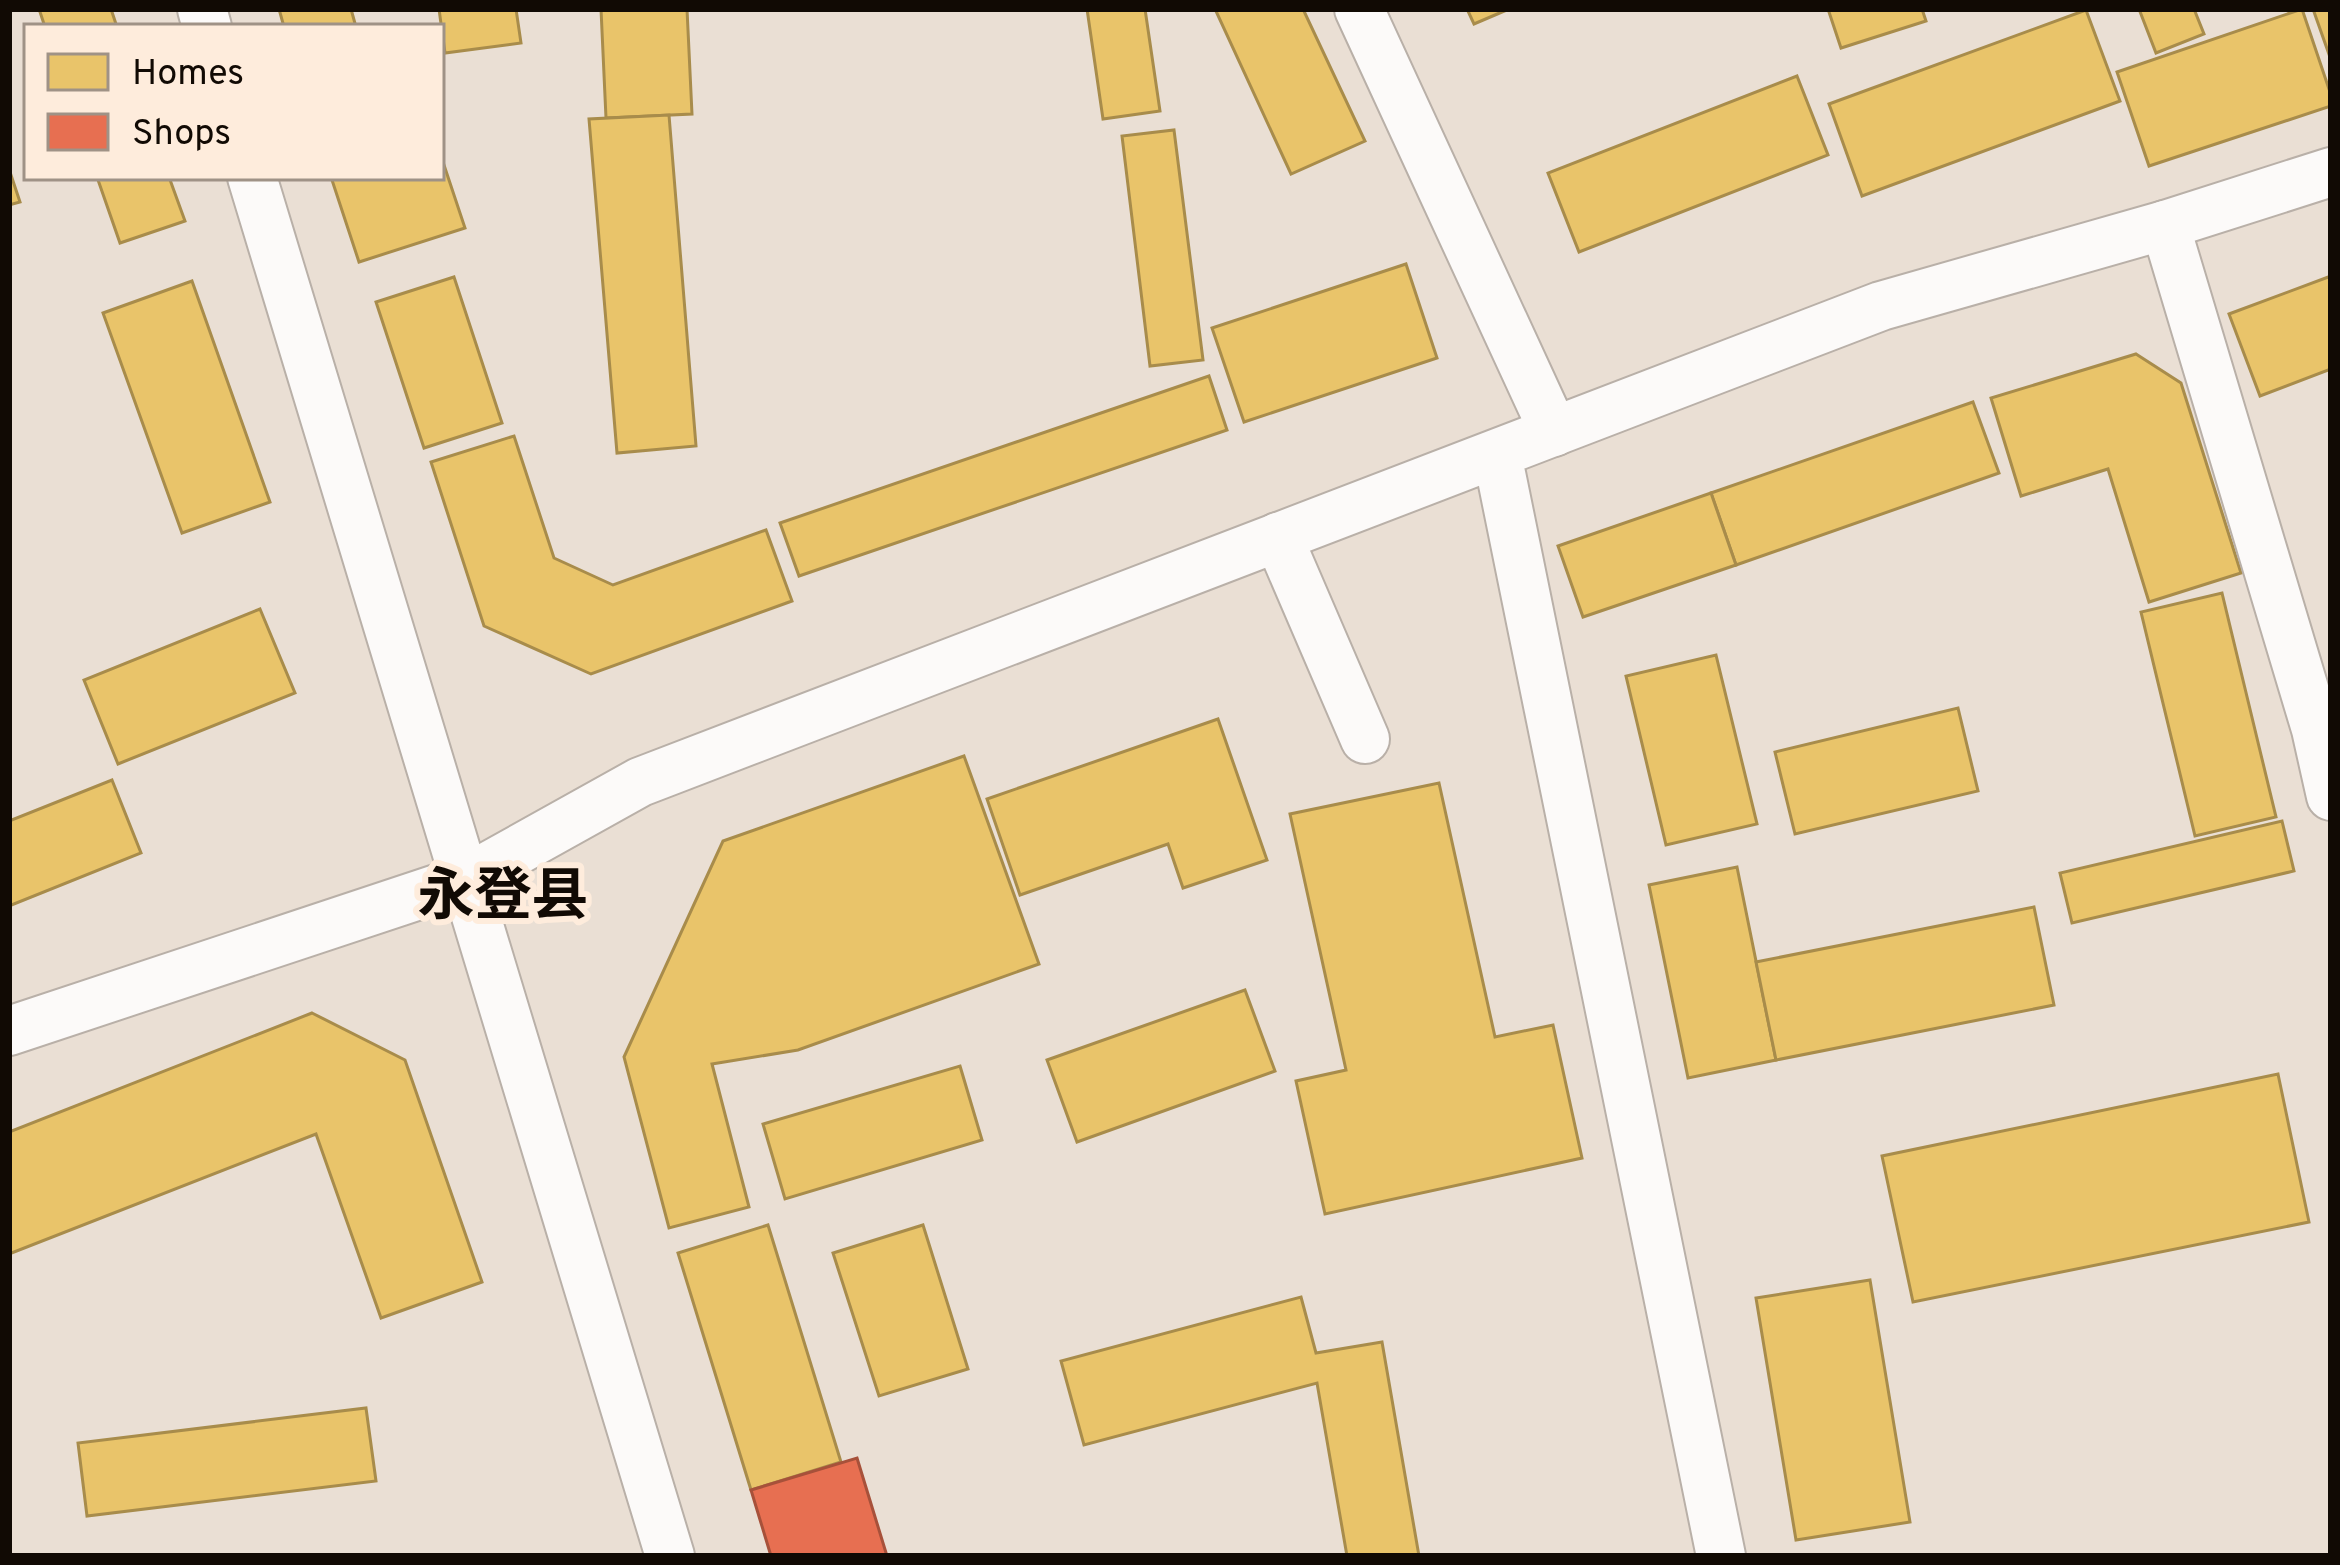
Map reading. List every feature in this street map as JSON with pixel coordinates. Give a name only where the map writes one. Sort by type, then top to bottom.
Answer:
[{"type":"street","points":[[1360,9],[1554,432]]},
{"type":"street","points":[[9,1031],[464,880],[640,782],[1882,307],[2331,172]]},
{"type":"street","points":[[253,180],[670,1556]]},
{"type":"street","points":[[2165,225],[2309,706],[2331,796]]},
{"type":"street","points":[[1497,454],[1721,1556]]},
{"type":"street","points":[[1278,537],[1365,739]]},
{"type":"building: Homes","points":[[39,9],[111,9],[116,24],[44,24]]},
{"type":"building: Homes","points":[[279,9],[351,9],[355,24],[283,24]]},
{"type":"building: Homes","points":[[439,9],[516,9],[521,43],[445,53]]},
{"type":"building: Homes","points":[[601,9],[687,9],[692,114],[606,118]]},
{"type":"building: Homes","points":[[1087,9],[1145,9],[1160,111],[1103,119]]},
{"type":"building: Homes","points":[[1215,9],[1303,9],[1365,141],[1291,174]]},
{"type":"building: Homes","points":[[1467,9],[1509,9],[1474,24]]},
{"type":"building: Homes","points":[[1828,9],[1922,9],[1926,21],[1841,48]]},
{"type":"building: Homes","points":[[2139,9],[2194,9],[2204,34],[2156,53]]},
{"type":"building: Homes","points":[[2302,9],[2331,106],[2149,166],[2117,72]]},
{"type":"building: Homes","points":[[2313,9],[2331,9],[2331,60]]},
{"type":"building: Homes","points":[[2086,10],[2120,101],[1862,196],[1829,104]]},
{"type":"building: Homes","points":[[1797,76],[1828,155],[1579,252],[1548,173]]},
{"type":"building: Homes","points":[[669,115],[696,446],[617,453],[589,119]]},
{"type":"building: Homes","points":[[1174,130],[1203,360],[1150,366],[1122,136]]},
{"type":"building: Homes","points":[[444,165],[465,228],[359,262],[332,180],[444,180]]},
{"type":"building: Homes","points":[[9,169],[20,202],[9,205]]},
{"type":"building: Homes","points":[[98,180],[170,180],[185,221],[120,243]]},
{"type":"building: Homes","points":[[1406,264],[1437,358],[1244,422],[1212,328]]},
{"type":"building: Homes","points":[[2331,276],[2331,369],[2260,396],[2229,314]]},
{"type":"building: Homes","points":[[454,277],[502,423],[424,448],[376,302]]},
{"type":"building: Homes","points":[[192,281],[270,502],[182,533],[103,313]]},
{"type":"building: Homes","points":[[2136,354],[2181,383],[2241,573],[2149,602],[2108,469],[2021,496],[1991,398]]},
{"type":"building: Homes","points":[[1209,376],[1227,430],[799,576],[780,523]]},
{"type":"building: Homes","points":[[1973,402],[1999,473],[1736,565],[1711,493]]},
{"type":"building: Homes","points":[[514,436],[554,558],[613,585],[766,530],[792,601],[591,674],[484,626],[431,462]]},
{"type":"building: Homes","points":[[1711,493],[1736,565],[1583,617],[1558,546]]},
{"type":"building: Homes","points":[[2222,593],[2276,817],[2195,836],[2141,612]]},
{"type":"building: Homes","points":[[260,609],[295,693],[118,764],[84,680]]},
{"type":"building: Homes","points":[[1716,655],[1757,824],[1666,845],[1626,676]]},
{"type":"building: Homes","points":[[1958,708],[1978,791],[1795,834],[1775,752]]},
{"type":"building: Homes","points":[[1218,719],[1267,860],[1183,888],[1168,844],[1020,895],[987,799]]},
{"type":"building: Homes","points":[[964,756],[1039,964],[798,1050],[712,1064],[749,1207],[669,1228],[624,1057],[723,841]]},
{"type":"building: Homes","points":[[112,780],[141,853],[9,906],[9,821]]},
{"type":"building: Homes","points":[[1439,783],[1495,1037],[1553,1025],[1582,1158],[1325,1214],[1296,1081],[1346,1070],[1290,814]]},
{"type":"building: Homes","points":[[2282,821],[2294,871],[2072,923],[2060,873]]},
{"type":"building: Homes","points":[[1737,867],[1776,1060],[1688,1078],[1649,885]]},
{"type":"building: Homes","points":[[2034,907],[2054,1005],[1776,1060],[1756,962]]},
{"type":"building: Homes","points":[[1245,990],[1275,1071],[1077,1142],[1047,1060]]},
{"type":"building: Homes","points":[[312,1013],[405,1060],[482,1282],[381,1318],[316,1134],[9,1254],[9,1132]]},
{"type":"building: Homes","points":[[960,1066],[982,1140],[785,1199],[763,1124]]},
{"type":"building: Homes","points":[[2278,1074],[2309,1222],[1913,1302],[1882,1156]]},
{"type":"building: Homes","points":[[768,1225],[841,1462],[751,1490],[678,1253]]},
{"type":"building: Homes","points":[[923,1225],[968,1369],[879,1396],[833,1253]]},
{"type":"building: Homes","points":[[1870,1280],[1910,1522],[1796,1540],[1756,1298]]},
{"type":"building: Homes","points":[[1301,1297],[1316,1353],[1382,1342],[1419,1556],[1347,1556],[1317,1383],[1084,1445],[1061,1361]]},
{"type":"building: Homes","points":[[366,1408],[376,1481],[87,1516],[78,1443]]},
{"type":"building: Shops","points":[[857,1458],[887,1556],[771,1556],[751,1490]]},
{"type":"district","name":"永登县","points":[[503,894]]}]
